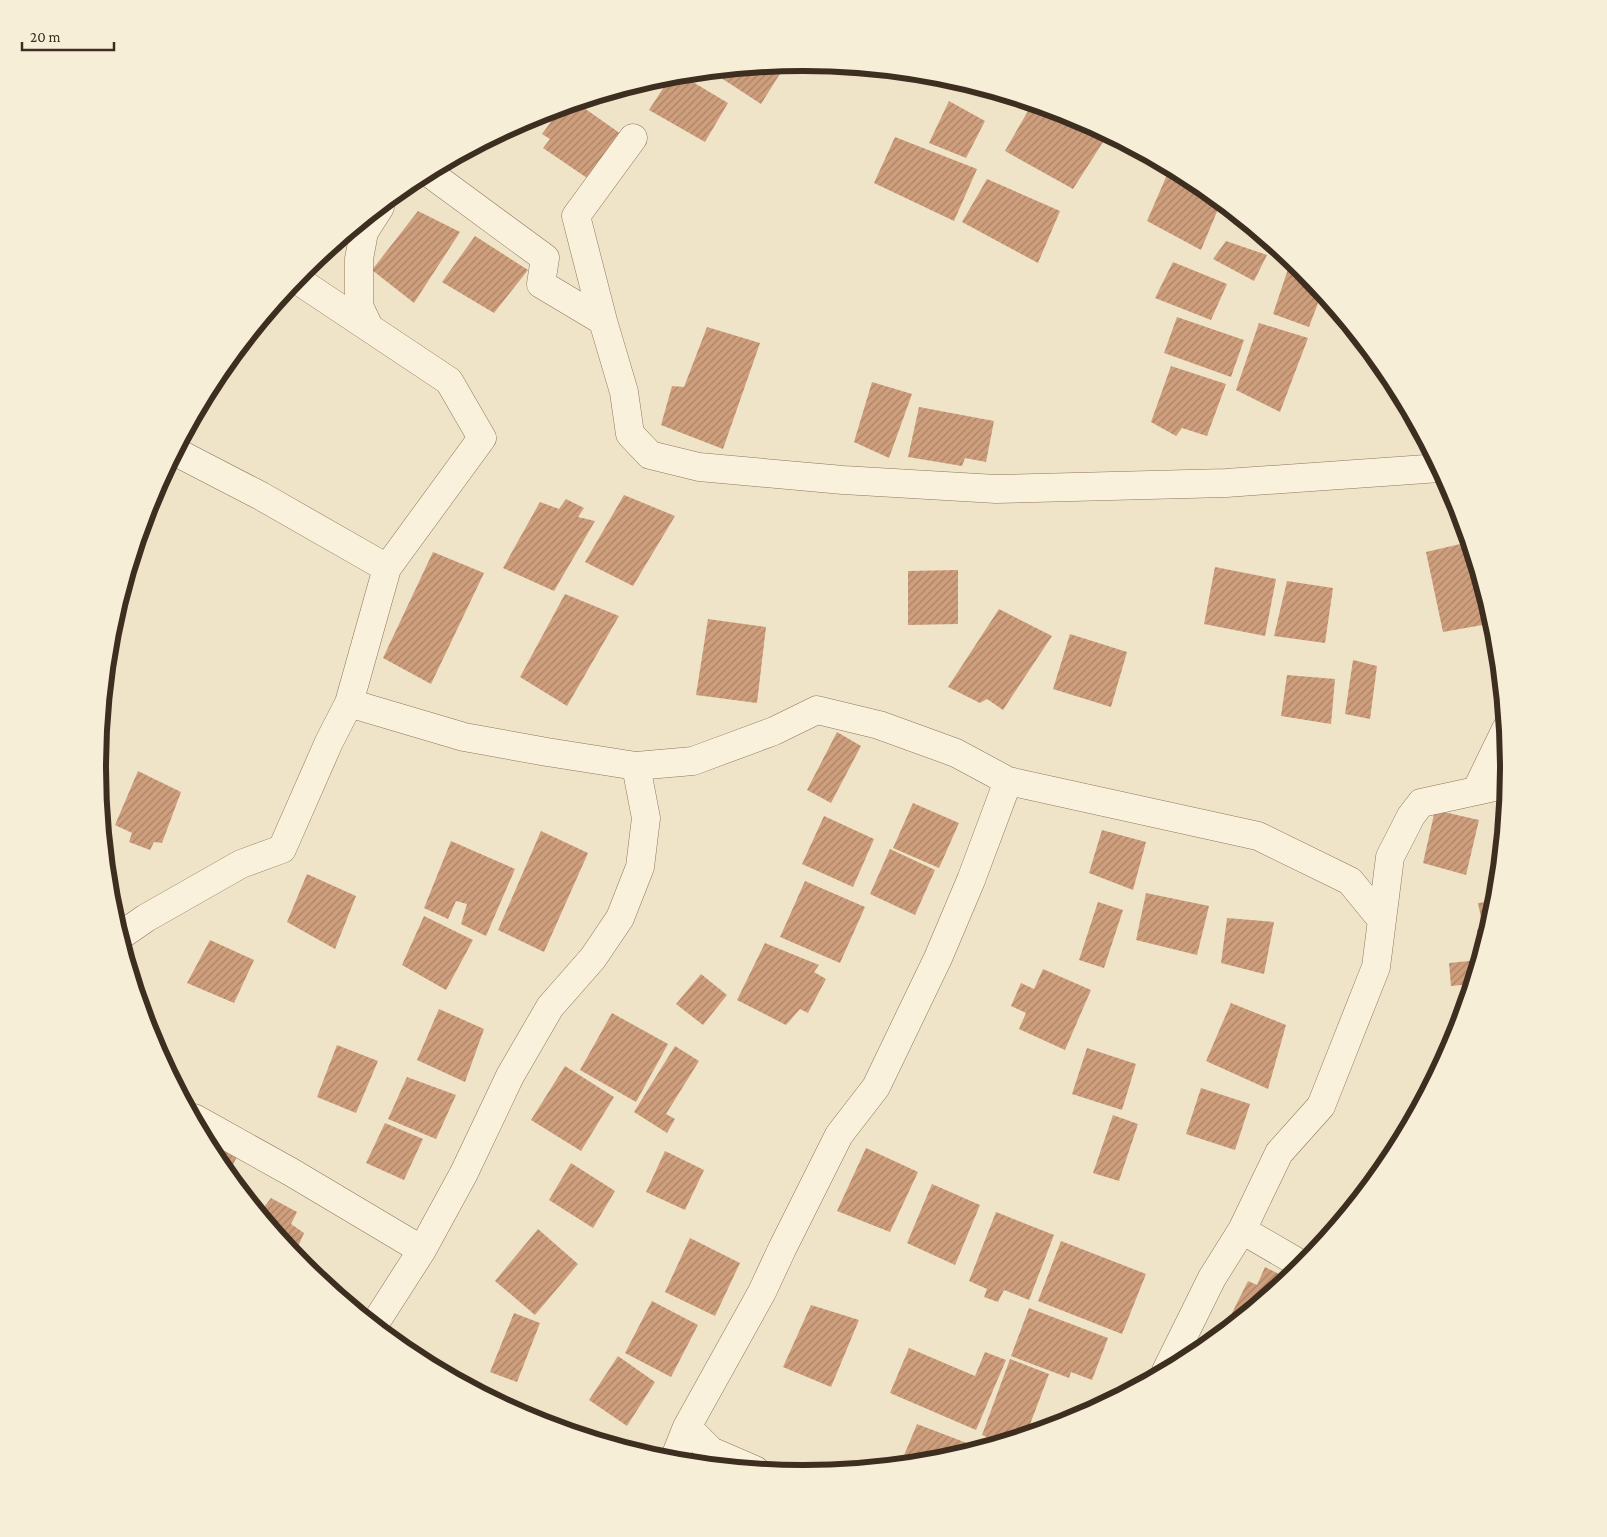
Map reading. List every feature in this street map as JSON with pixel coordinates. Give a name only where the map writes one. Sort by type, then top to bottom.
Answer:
[{"type":"street","points":[[633,138],[576,216],[603,321],[624,392],[630,434],[650,455],[699,468],[843,480],[996,489],[1226,483],[1433,469]]},
{"type":"street","points":[[435,177],[545,258],[541,284],[603,321]]},
{"type":"street","points":[[369,327],[359,306],[359,259],[364,232],[370,222]]},
{"type":"street","points":[[126,932],[146,918],[241,864],[282,849],[329,742],[349,702],[387,568],[482,438],[450,381],[302,283]]},
{"type":"street","points":[[181,455],[261,496],[387,568]]},
{"type":"street","points":[[349,702],[464,737],[636,766],[693,761],[774,731],[817,710],[879,725],[956,753],[1008,781],[1258,836],[1350,881],[1382,920]]},
{"type":"street","points":[[1476,791],[1500,742]]},
{"type":"street","points":[[377,1320],[422,1250],[464,1173],[510,1076],[550,1007],[593,958],[620,918],[640,867],[646,818],[636,766]]},
{"type":"street","points":[[676,1454],[687,1427],[762,1292],[839,1135],[876,1087],[938,958],[971,880],[1008,781]]},
{"type":"street","points":[[1171,1360],[1212,1278],[1242,1230],[1278,1153],[1321,1106],[1376,967],[1390,857],[1410,816],[1421,803],[1500,786]]},
{"type":"street","points":[[204,1124],[291,1172],[422,1250]]},
{"type":"street","points":[[1242,1230],[1297,1262]]},
{"type":"street","points":[[687,1427],[711,1451],[738,1462]]},
{"type":"building","points":[[781,72],[761,104],[719,76]]},
{"type":"building","points":[[691,81],[728,103],[705,142],[649,110],[665,85]]},
{"type":"building","points":[[949,101],[985,121],[966,158],[929,143]]},
{"type":"building","points":[[583,107],[621,134],[590,180],[543,148],[550,139],[542,134],[554,118]]},
{"type":"building","points":[[1029,109],[1105,140],[1073,189],[1005,151]]},
{"type":"building","points":[[895,137],[977,169],[954,221],[874,183]]},
{"type":"building","points":[[1167,174],[1218,208],[1201,250],[1147,221]]},
{"type":"building","points":[[987,179],[1060,211],[1038,263],[962,222]]},
{"type":"building","points":[[418,211],[460,232],[414,303],[372,270]]},
{"type":"building","points":[[475,236],[528,270],[494,313],[442,282]]},
{"type":"building","points":[[1226,241],[1267,255],[1254,281],[1213,259]]},
{"type":"building","points":[[1173,262],[1227,284],[1211,320],[1155,298]]},
{"type":"building","points":[[1289,267],[1319,299],[1309,327],[1273,314]]},
{"type":"building","points":[[1177,317],[1244,340],[1231,377],[1164,353]]},
{"type":"building","points":[[1259,323],[1308,338],[1280,412],[1236,390]]},
{"type":"building","points":[[707,327],[760,343],[723,449],[661,425],[672,386],[684,387]]},
{"type":"building","points":[[1171,366],[1226,384],[1207,436],[1182,428],[1176,436],[1151,422]]},
{"type":"building","points":[[872,382],[912,394],[889,458],[854,442]]},
{"type":"building","points":[[919,407],[994,421],[986,462],[965,458],[962,466],[908,457]]},
{"type":"building","points":[[624,495],[675,516],[633,586],[585,562]]},
{"type":"building","points":[[566,499],[584,508],[578,517],[595,521],[554,591],[503,568],[540,502],[559,509]]},
{"type":"building","points":[[1464,543],[1485,625],[1443,632],[1426,552]]},
{"type":"building","points":[[433,552],[484,573],[431,684],[383,658]]},
{"type":"building","points":[[1215,567],[1276,579],[1265,636],[1204,624]]},
{"type":"building","points":[[958,570],[958,624],[908,625],[908,571]]},
{"type":"building","points":[[1287,581],[1333,588],[1325,643],[1274,636]]},
{"type":"building","points":[[565,594],[619,616],[567,706],[520,677]]},
{"type":"building","points":[[999,609],[1052,636],[1003,710],[987,699],[980,703],[948,687]]},
{"type":"building","points":[[708,619],[766,627],[757,703],[696,695]]},
{"type":"building","points":[[1070,634],[1127,652],[1111,707],[1053,689]]},
{"type":"building","points":[[1353,660],[1377,666],[1370,719],[1345,714]]},
{"type":"building","points":[[1287,675],[1335,679],[1331,724],[1281,716]]},
{"type":"building","points":[[837,732],[861,746],[831,803],[807,790]]},
{"type":"building","points":[[138,771],[181,792],[162,843],[154,842],[150,850],[129,842],[132,833],[115,825]]},
{"type":"building","points":[[913,803],[959,823],[939,868],[893,848]]},
{"type":"building","points":[[1435,810],[1479,820],[1466,875],[1423,863]]},
{"type":"building","points":[[824,816],[874,839],[853,887],[802,864]]},
{"type":"building","points":[[1102,830],[1146,842],[1133,890],[1089,873]]},
{"type":"building","points":[[541,831],[588,853],[544,952],[498,930]]},
{"type":"building","points":[[451,841],[515,869],[486,936],[461,924],[467,904],[456,901],[448,919],[424,908]]},
{"type":"building","points":[[890,849],[935,870],[915,915],[870,894]]},
{"type":"building","points":[[307,874],[356,896],[335,949],[287,922]]},
{"type":"building","points":[[805,881],[865,907],[840,963],[780,937]]},
{"type":"building","points":[[1146,893],[1209,906],[1197,955],[1136,940]]},
{"type":"building","points":[[1098,902],[1123,910],[1104,968],[1079,960]]},
{"type":"building","points":[[1488,902],[1482,925],[1478,903]]},
{"type":"building","points":[[424,916],[473,940],[446,990],[402,965]]},
{"type":"building","points":[[1227,918],[1274,922],[1264,974],[1221,963]]},
{"type":"building","points":[[1482,928],[1478,944],[1477,930]]},
{"type":"building","points":[[210,940],[254,960],[234,1003],[187,983]]},
{"type":"building","points":[[765,943],[819,965],[814,972],[826,979],[808,1013],[800,1009],[786,1025],[737,1000]]},
{"type":"building","points":[[1474,961],[1467,985],[1451,986],[1449,963]]},
{"type":"building","points":[[1043,969],[1091,990],[1065,1050],[1019,1029],[1026,1013],[1011,1006],[1021,983],[1034,989]]},
{"type":"building","points":[[701,974],[727,995],[703,1025],[676,1004]]},
{"type":"building","points":[[1231,1003],[1286,1025],[1268,1089],[1206,1061]]},
{"type":"building","points":[[439,1009],[484,1029],[465,1082],[417,1060]]},
{"type":"building","points":[[612,1013],[668,1044],[636,1102],[580,1070]]},
{"type":"building","points":[[337,1045],[378,1061],[356,1113],[317,1097]]},
{"type":"building","points":[[675,1046],[699,1061],[666,1114],[675,1119],[667,1133],[634,1112]]},
{"type":"building","points":[[1087,1048],[1136,1064],[1122,1110],[1072,1094]]},
{"type":"building","points":[[565,1066],[614,1097],[581,1151],[531,1120]]},
{"type":"building","points":[[407,1077],[456,1095],[436,1139],[388,1119]]},
{"type":"building","points":[[1201,1088],[1250,1104],[1235,1150],[1186,1134]]},
{"type":"building","points":[[1113,1115],[1138,1124],[1119,1181],[1093,1173]]},
{"type":"building","points":[[385,1123],[423,1139],[404,1180],[366,1163]]},
{"type":"building","points":[[215,1142],[239,1153],[232,1167]]},
{"type":"building","points":[[866,1148],[918,1172],[890,1232],[837,1211]]},
{"type":"building","points":[[665,1151],[704,1170],[685,1210],[646,1192]]},
{"type":"building","points":[[571,1163],[615,1191],[593,1228],[549,1200]]},
{"type":"building","points":[[932,1184],[980,1205],[955,1265],[907,1243]]},
{"type":"building","points":[[271,1198],[297,1212],[291,1224],[304,1233],[297,1248],[279,1228],[263,1209]]},
{"type":"building","points":[[996,1212],[1054,1235],[1029,1300],[1004,1290],[998,1302],[984,1297],[987,1289],[969,1281]]},
{"type":"building","points":[[538,1229],[578,1264],[535,1315],[495,1281]]},
{"type":"building","points":[[690,1238],[740,1263],[715,1316],[665,1292]]},
{"type":"building","points":[[1061,1241],[1146,1274],[1122,1334],[1038,1301]]},
{"type":"building","points":[[1265,1267],[1282,1276],[1237,1315],[1232,1313],[1248,1281],[1257,1285]]},
{"type":"building","points":[[652,1301],[698,1325],[671,1377],[625,1353]]},
{"type":"building","points":[[811,1305],[859,1320],[831,1387],[783,1367]]},
{"type":"building","points":[[1029,1308],[1108,1338],[1092,1380],[1071,1372],[1069,1378],[1011,1356]]},
{"type":"building","points":[[514,1313],[540,1323],[517,1382],[490,1372]]},
{"type":"building","points":[[909,1348],[975,1376],[985,1352],[1006,1360],[976,1430],[890,1393]]},
{"type":"building","points":[[618,1356],[655,1382],[627,1426],[589,1400]]},
{"type":"building","points":[[1010,1359],[1049,1374],[1028,1429],[993,1439],[982,1435]]},
{"type":"building","points":[[917,1424],[972,1445],[940,1452],[903,1459]]}]
